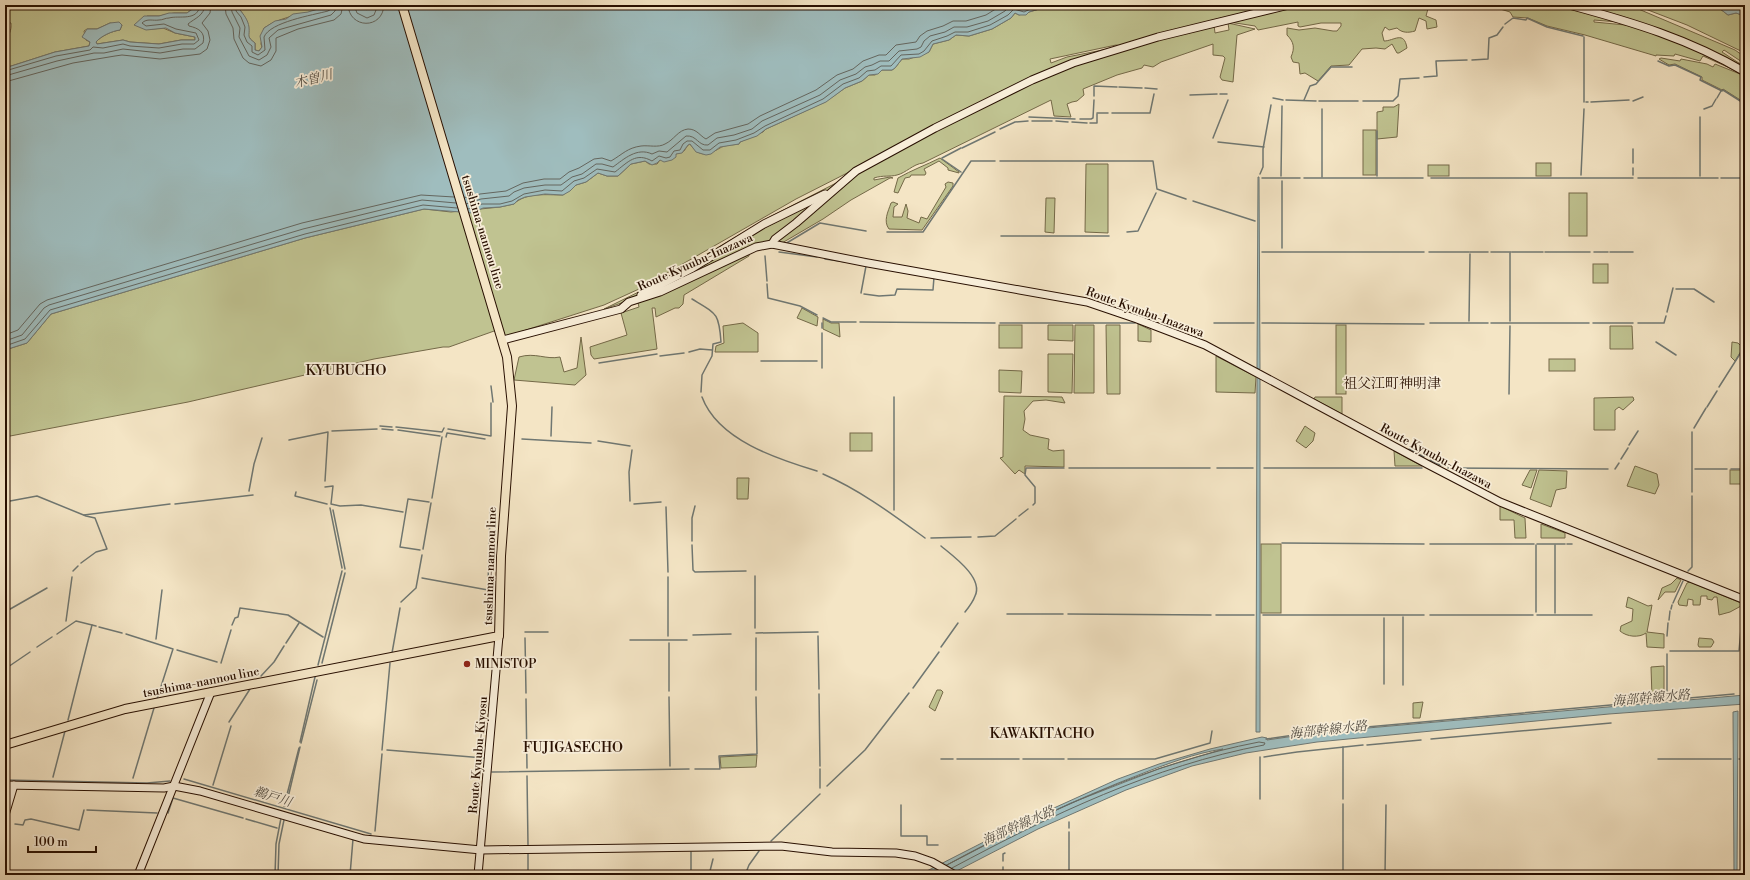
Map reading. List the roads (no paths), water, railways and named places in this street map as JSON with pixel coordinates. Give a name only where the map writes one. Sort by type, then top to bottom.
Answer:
[{"type":"main road","name":"tsushima-nannou line","points":[[5,745],[125,709],[499,636],[501,556],[512,406],[510,376],[502,336],[402,5]]},
{"type":"street","points":[[772,244],[775,239],[796,223],[832,190],[856,171],[935,128],[1032,80],[1073,63],[1158,37],[1289,5]]},
{"type":"street","points":[[1570,5],[1620,19],[1680,39],[1745,72]]},
{"type":"street","points":[[629,302],[691,269],[764,224],[832,190]]},
{"type":"street","name":"Route Kyuubu-Inazawa","points":[[502,336],[621,309],[629,302],[660,292],[759,245],[772,244],[868,263],[1087,302],[1205,345],[1500,502],[1745,600]]},
{"type":"street","name":"Route Kyuubu-Kiyosu","points":[[478,875],[499,636]]},
{"type":"street","points":[[138,875],[211,692]]},
{"type":"street","points":[[5,785],[164,788],[174,786],[200,791],[364,839],[481,850],[781,846],[832,852],[896,853],[915,856],[932,862],[955,875]]},
{"type":"street","points":[[5,815],[14,785]]},
{"type":"water","name":"木曽川","points":[[198,5],[240,5],[240,10],[246,18],[249,27],[249,37],[255,43],[255,50],[259,51],[262,47],[260,36],[264,28],[275,21],[286,19],[293,14],[308,12],[332,5],[361,5],[367,10],[370,5],[1063,5],[1042,8],[1029,12],[1026,15],[1019,15],[1015,13],[1011,18],[992,29],[969,36],[956,35],[949,40],[933,44],[929,52],[920,57],[902,59],[892,70],[882,70],[878,74],[869,75],[862,81],[845,88],[826,102],[766,129],[757,136],[740,142],[739,144],[720,147],[711,154],[706,155],[696,152],[690,144],[682,153],[676,154],[676,157],[672,160],[664,162],[660,160],[652,165],[645,161],[631,164],[618,176],[607,176],[598,173],[586,182],[576,185],[563,195],[545,194],[525,197],[518,200],[514,204],[483,208],[472,213],[424,209],[305,238],[51,314],[27,343],[5,350],[5,68],[55,52],[89,46],[90,42],[82,37],[87,29],[97,29],[110,23],[119,22],[122,25],[120,30],[104,36],[96,42],[97,44],[123,40],[130,42],[159,44],[181,40],[195,40],[195,37],[175,33],[166,28],[146,30],[134,25],[144,16],[159,16],[169,13],[187,13]]},
{"type":"water","points":[[1715,5],[1745,5],[1745,21],[1742,15],[1736,13],[1728,15]]},
{"type":"water","points":[[1259,177],[1260,369],[1257,369]]},
{"type":"water","points":[[1257,377],[1260,378],[1260,732],[1256,732]]},
{"type":"water","name":"海部幹線水路","points":[[1745,695],[1745,704],[1609,714],[1317,742],[1246,753],[1192,766],[1126,790],[1038,829],[949,875],[919,875],[1023,822],[1118,779],[1159,764],[1210,749],[1262,737],[1267,738],[1267,740],[1322,732]],"holes":[[[1223,749],[1161,768],[1073,802],[1116,784],[1192,756]],[[1022,826],[943,867],[991,841]]]},
{"type":"water","points":[[1738,711],[1737,875],[1734,875],[1733,712]]},
{"type":"waterway","points":[[1505,24],[1513,18],[1526,20],[1527,18],[1547,27],[1583,36]]},
{"type":"waterway","points":[[1472,60],[1488,59],[1489,38],[1497,35],[1503,27]]},
{"type":"waterway","points":[[1584,37],[1584,102]]},
{"type":"waterway","points":[[1424,77],[1437,76],[1436,61],[1467,60]]},
{"type":"waterway","points":[[1658,61],[1669,66],[1675,65],[1701,77],[1700,80],[1722,91],[1723,90],[1745,104]]},
{"type":"waterway","points":[[1304,100],[1310,86],[1316,84],[1331,67],[1352,67]]},
{"type":"waterway","points":[[1363,101],[1393,101],[1398,96],[1400,79],[1419,78]]},
{"type":"waterway","points":[[1094,96],[1094,86],[1117,87]]},
{"type":"waterway","points":[[1119,87],[1142,88]]},
{"type":"waterway","points":[[1145,88],[1157,89]]},
{"type":"waterway","points":[[1717,98],[1721,91]]},
{"type":"waterway","points":[[1112,113],[1150,113],[1154,94]]},
{"type":"waterway","points":[[1190,95],[1217,94]]},
{"type":"waterway","points":[[1220,94],[1227,94]]},
{"type":"waterway","points":[[1633,101],[1643,97]]},
{"type":"waterway","points":[[1273,98],[1283,100]]},
{"type":"waterway","points":[[1704,109],[1712,106],[1716,99]]},
{"type":"waterway","points":[[1080,119],[1093,118],[1094,100]]},
{"type":"waterway","points":[[1213,138],[1228,100]]},
{"type":"waterway","points":[[1286,100],[1316,101]]},
{"type":"waterway","points":[[1591,102],[1629,100]]},
{"type":"waterway","points":[[1319,101],[1358,101]]},
{"type":"waterway","points":[[1260,174],[1263,167],[1263,149],[1271,105]]},
{"type":"waterway","points":[[1281,176],[1282,106]]},
{"type":"waterway","points":[[1322,109],[1322,177]]},
{"type":"waterway","points":[[1581,175],[1584,109]]},
{"type":"waterway","points":[[1097,113],[1108,113]]},
{"type":"waterway","points":[[1090,123],[1097,123],[1097,114]]},
{"type":"waterway","points":[[1029,117],[1075,119]]},
{"type":"waterway","points":[[1700,117],[1700,176]]},
{"type":"waterway","points":[[1000,129],[1015,122],[1028,121]]},
{"type":"waterway","points":[[1032,121],[1052,121]]},
{"type":"waterway","points":[[1056,121],[1068,122]]},
{"type":"waterway","points":[[1072,122],[1087,123]]},
{"type":"waterway","points":[[1377,131],[1377,176]]},
{"type":"waterway","points":[[962,148],[995,132]]},
{"type":"waterway","points":[[1218,142],[1264,147]]},
{"type":"waterway","points":[[942,158],[961,148]]},
{"type":"waterway","points":[[1633,149],[1633,163]]},
{"type":"waterway","points":[[942,159],[961,172]]},
{"type":"waterway","points":[[887,232],[923,232],[971,161],[995,161]]},
{"type":"waterway","points":[[1000,161],[1153,161],[1157,189],[1186,199]]},
{"type":"waterway","points":[[1633,168],[1633,175]]},
{"type":"waterway","points":[[1262,178],[1300,178]]},
{"type":"waterway","points":[[1304,178],[1423,178]]},
{"type":"waterway","points":[[1431,178],[1633,178]]},
{"type":"waterway","points":[[1638,178],[1718,178]]},
{"type":"waterway","points":[[1721,178],[1745,178]]},
{"type":"waterway","points":[[1282,181],[1282,248]]},
{"type":"waterway","points":[[1127,232],[1138,231],[1156,193]]},
{"type":"waterway","points":[[1193,201],[1255,221]]},
{"type":"waterway","points":[[785,244],[820,223],[866,231]]},
{"type":"waterway","points":[[1001,236],[1109,236]]},
{"type":"waterway","points":[[779,252],[817,257]]},
{"type":"waterway","points":[[1262,252],[1424,252]]},
{"type":"waterway","points":[[1429,252],[1469,252]]},
{"type":"waterway","points":[[1470,252],[1488,252]]},
{"type":"waterway","points":[[1491,252],[1511,252]]},
{"type":"waterway","points":[[1512,252],[1543,252]]},
{"type":"waterway","points":[[1545,252],[1590,252]]},
{"type":"waterway","points":[[1594,252],[1608,252]]},
{"type":"waterway","points":[[1610,252],[1633,252]]},
{"type":"waterway","points":[[1510,253],[1510,321]]},
{"type":"waterway","points":[[1469,321],[1470,254]]},
{"type":"waterway","points":[[765,256],[767,281]]},
{"type":"waterway","points":[[825,259],[846,262]]},
{"type":"waterway","points":[[861,293],[866,266]]},
{"type":"waterway","points":[[864,294],[879,296],[895,295],[897,289],[933,290],[934,277]]},
{"type":"waterway","points":[[767,284],[768,298],[800,306],[817,315]]},
{"type":"waterway","points":[[1667,312],[1673,288]]},
{"type":"waterway","points":[[1676,289],[1694,289],[1714,302]]},
{"type":"waterway","points":[[692,299],[715,315],[718,320],[721,342],[713,344],[712,356],[702,375],[701,392]]},
{"type":"waterway","points":[[1638,323],[1664,323],[1666,316]]},
{"type":"waterway","points":[[823,318],[831,322],[856,322]]},
{"type":"waterway","points":[[860,322],[995,323]]},
{"type":"waterway","points":[[822,323],[822,328]]},
{"type":"waterway","points":[[1000,323],[1135,323]]},
{"type":"waterway","points":[[1214,323],[1254,323]]},
{"type":"waterway","points":[[1262,323],[1424,324]]},
{"type":"waterway","points":[[1430,323],[1488,323]]},
{"type":"waterway","points":[[1491,323],[1589,323]]},
{"type":"waterway","points":[[1593,323],[1633,323]]},
{"type":"waterway","points":[[1509,394],[1510,326]]},
{"type":"waterway","points":[[822,333],[822,368]]},
{"type":"waterway","points":[[1656,342],[1676,355]]},
{"type":"waterway","points":[[1719,387],[1745,346]]},
{"type":"waterway","points":[[689,352],[700,349],[712,350]]},
{"type":"waterway","points":[[660,356],[684,353]]},
{"type":"waterway","points":[[599,363],[657,354]]},
{"type":"waterway","points":[[761,361],[817,361]]},
{"type":"waterway","points":[[491,386],[493,402]]},
{"type":"waterway","points":[[1707,407],[1717,391]]},
{"type":"waterway","points":[[702,397],[710,412],[721,425],[750,446],[767,454],[817,471]]},
{"type":"waterway","points":[[894,397],[894,510]]},
{"type":"waterway","points":[[448,429],[491,436],[491,403]]},
{"type":"waterway","points":[[551,436],[552,407]]},
{"type":"waterway","points":[[1694,428],[1706,408]]},
{"type":"waterway","points":[[380,426],[392,427]]},
{"type":"waterway","points":[[396,427],[442,432],[444,428]]},
{"type":"waterway","points":[[332,431],[377,429]]},
{"type":"waterway","points":[[382,429],[393,430]]},
{"type":"waterway","points":[[398,430],[440,436]]},
{"type":"waterway","points":[[1629,445],[1638,431]]},
{"type":"waterway","points":[[289,440],[328,432],[325,481]]},
{"type":"waterway","points":[[1692,432],[1692,492]]},
{"type":"waterway","points":[[446,437],[447,433],[485,439]]},
{"type":"waterway","points":[[432,498],[442,437]]},
{"type":"waterway","points":[[249,491],[254,464],[262,438]]},
{"type":"waterway","points":[[522,439],[591,443]]},
{"type":"waterway","points":[[598,441],[630,446]]},
{"type":"waterway","points":[[1621,459],[1628,448]]},
{"type":"waterway","points":[[1409,449],[1424,457]]},
{"type":"waterway","points":[[630,501],[629,472],[632,450]]},
{"type":"waterway","points":[[1430,460],[1440,465],[1447,466]]},
{"type":"waterway","points":[[1615,469],[1619,463]]},
{"type":"waterway","points":[[1033,505],[1035,503],[1035,487],[1025,475],[1026,468],[1064,468]]},
{"type":"waterway","points":[[1069,468],[1210,468]]},
{"type":"waterway","points":[[1217,468],[1253,468]]},
{"type":"waterway","points":[[1264,468],[1422,468]]},
{"type":"waterway","points":[[1448,468],[1608,469]]},
{"type":"waterway","points":[[1695,469],[1727,469]]},
{"type":"waterway","points":[[1731,469],[1745,469]]},
{"type":"waterway","points":[[823,474],[863,495],[925,538]]},
{"type":"waterway","points":[[325,487],[333,486],[331,504],[340,506],[361,505],[403,512]]},
{"type":"waterway","points":[[296,492],[295,496],[327,504]]},
{"type":"waterway","points":[[175,504],[253,495]]},
{"type":"waterway","points":[[10,501],[37,496],[86,516],[95,518],[107,549],[96,552],[81,563]]},
{"type":"waterway","points":[[1688,571],[1692,567],[1692,496]]},
{"type":"waterway","points":[[420,550],[400,547],[408,499],[429,502]]},
{"type":"waterway","points":[[634,504],[661,502]]},
{"type":"waterway","points":[[423,549],[431,503]]},
{"type":"waterway","points":[[84,515],[170,504]]},
{"type":"waterway","points":[[692,541],[692,518],[695,506]]},
{"type":"waterway","points":[[666,507],[668,572]]},
{"type":"waterway","points":[[330,508],[342,568]]},
{"type":"waterway","points":[[1019,516],[1028,509]]},
{"type":"waterway","points":[[333,510],[345,569]]},
{"type":"waterway","points":[[488,586],[490,513]]},
{"type":"waterway","points":[[978,537],[995,536],[1016,519]]},
{"type":"waterway","points":[[931,538],[971,537]]},
{"type":"waterway","points":[[1282,543],[1424,544]]},
{"type":"waterway","points":[[1430,544],[1534,544]]},
{"type":"waterway","points":[[1537,544],[1565,544]]},
{"type":"waterway","points":[[1567,544],[1572,544]]},
{"type":"waterway","points":[[692,545],[693,570],[695,572],[746,571]]},
{"type":"waterway","points":[[1536,545],[1536,612]]},
{"type":"waterway","points":[[1555,545],[1555,613]]},
{"type":"waterway","points":[[941,546],[966,568],[975,582],[977,589],[975,596],[965,612]]},
{"type":"waterway","points":[[401,602],[416,588],[422,555]]},
{"type":"waterway","points":[[73,571],[78,566]]},
{"type":"waterway","points":[[318,665],[342,571]]},
{"type":"waterway","points":[[322,663],[345,573]]},
{"type":"waterway","points":[[755,576],[755,628]]},
{"type":"waterway","points":[[66,621],[72,577]]},
{"type":"waterway","points":[[668,577],[668,636]]},
{"type":"waterway","points":[[422,578],[488,590]]},
{"type":"waterway","points":[[1673,603],[1683,581]]},
{"type":"waterway","points":[[5,612],[47,588]]},
{"type":"waterway","points":[[156,639],[162,590]]},
{"type":"waterway","points":[[1671,609],[1672,605]]},
{"type":"waterway","points":[[232,625],[235,618],[238,617],[240,608],[288,615],[323,637]]},
{"type":"waterway","points":[[392,653],[400,608]]},
{"type":"waterway","points":[[1669,620],[1670,611]]},
{"type":"waterway","points":[[1007,614],[1063,614]]},
{"type":"waterway","points":[[1068,614],[1211,615]]},
{"type":"waterway","points":[[1216,615],[1254,615]]},
{"type":"waterway","points":[[1263,615],[1424,615]]},
{"type":"waterway","points":[[1430,615],[1533,615]]},
{"type":"waterway","points":[[1537,615],[1592,615]]},
{"type":"waterway","points":[[1670,651],[1739,651],[1741,629],[1745,616]]},
{"type":"waterway","points":[[1403,617],[1403,685]]},
{"type":"waterway","points":[[1384,618],[1384,684]]},
{"type":"waterway","points":[[57,634],[76,621],[96,626]]},
{"type":"waterway","points":[[286,643],[299,623]]},
{"type":"waterway","points":[[941,647],[958,623]]},
{"type":"waterway","points":[[1667,636],[1668,623]]},
{"type":"waterway","points":[[68,720],[92,625]]},
{"type":"waterway","points":[[99,627],[122,633]]},
{"type":"waterway","points":[[221,663],[231,630]]},
{"type":"waterway","points":[[525,632],[548,632]]},
{"type":"waterway","points":[[756,633],[818,632]]},
{"type":"waterway","points":[[126,634],[173,649],[157,699]]},
{"type":"waterway","points":[[693,635],[731,634]]},
{"type":"waterway","points":[[818,636],[819,689]]},
{"type":"waterway","points":[[37,647],[52,637]]},
{"type":"waterway","points":[[525,638],[526,693]]},
{"type":"waterway","points":[[756,638],[756,690]]},
{"type":"waterway","points":[[630,640],[687,640]]},
{"type":"waterway","points":[[669,643],[669,691]]},
{"type":"waterway","points":[[261,676],[274,662],[284,646]]},
{"type":"waterway","points":[[177,650],[217,662]]},
{"type":"waterway","points":[[5,669],[30,652]]},
{"type":"waterway","points":[[913,688],[939,652]]},
{"type":"waterway","name":"海部幹線水路","points":[[1667,654],[1667,695]]},
{"type":"waterway","points":[[382,750],[390,663]]},
{"type":"waterway","points":[[300,742],[315,677]]},
{"type":"waterway","points":[[301,743],[317,680]]},
{"type":"waterway","points":[[229,722],[250,689]]},
{"type":"waterway","points":[[827,786],[865,750],[909,693]]},
{"type":"waterway","points":[[819,694],[820,766]]},
{"type":"waterway","name":"海部幹線水路","points":[[1266,739],[1322,731],[1734,694]]},
{"type":"waterway","points":[[669,697],[670,766]]},
{"type":"waterway","points":[[695,769],[720,769],[719,756],[757,754],[756,697]]},
{"type":"waterway","points":[[526,699],[527,768]]},
{"type":"waterway","points":[[133,778],[154,708]]},
{"type":"waterway","points":[[1741,711],[1745,710]]},
{"type":"waterway","points":[[1431,739],[1611,723]]},
{"type":"waterway","points":[[213,785],[231,726]]},
{"type":"waterway","points":[[53,777],[65,731]]},
{"type":"waterway","points":[[1068,759],[1155,759],[1210,743],[1212,731]]},
{"type":"waterway","points":[[1367,745],[1421,740]]},
{"type":"waterway","points":[[1264,757],[1363,745]]},
{"type":"waterway","points":[[286,806],[300,747]]},
{"type":"waterway","points":[[1343,747],[1343,799]]},
{"type":"waterway","points":[[284,806],[299,748]]},
{"type":"waterway","points":[[387,750],[484,758]]},
{"type":"waterway","points":[[375,831],[382,754]]},
{"type":"waterway","points":[[1260,757],[1260,799]]},
{"type":"waterway","points":[[941,759],[953,759]]},
{"type":"waterway","points":[[957,759],[1019,759]]},
{"type":"waterway","points":[[1023,759],[1064,759]]},
{"type":"waterway","points":[[1658,759],[1731,759]]},
{"type":"waterway","points":[[1739,759],[1745,759]]},
{"type":"waterway","points":[[492,772],[689,769]]},
{"type":"waterway","points":[[820,769],[820,788]]},
{"type":"waterway","points":[[527,776],[528,845]]},
{"type":"waterway","name":"鵜戸川","points":[[184,779],[371,834]]},
{"type":"waterway","name":"鵜戸川","points":[[5,780],[147,783],[170,781]]},
{"type":"waterway","points":[[771,841],[820,794]]},
{"type":"waterway","points":[[168,813],[173,798],[243,818]]},
{"type":"waterway","points":[[1343,804],[1343,875]]},
{"type":"waterway","points":[[901,805],[901,836],[927,836],[927,845],[938,845]]},
{"type":"waterway","points":[[1385,875],[1386,805]]},
{"type":"waterway","points":[[15,824],[23,825],[25,820],[31,819],[79,830],[84,810]]},
{"type":"waterway","points":[[87,810],[157,813]]},
{"type":"waterway","points":[[275,875],[276,844],[281,818]]},
{"type":"waterway","points":[[246,819],[277,828]]},
{"type":"waterway","points":[[278,875],[279,844],[284,820]]},
{"type":"waterway","points":[[1069,822],[1069,828]]},
{"type":"waterway","points":[[1069,832],[1069,872],[1106,872],[1123,875]]},
{"type":"waterway","points":[[350,875],[353,839]]},
{"type":"waterway","points":[[745,875],[749,865],[759,851]]},
{"type":"waterway","points":[[528,852],[528,875]]},
{"type":"waterway","points":[[691,852],[691,875]]},
{"type":"waterway","points":[[1003,861],[1003,854],[1005,853]]},
{"type":"waterway","points":[[709,875],[713,859]]},
{"type":"waterway","points":[[1003,867],[1003,875]]},
{"type":"place","name":"MINISTOP","points":[[467,664]]},
{"type":"district","name":"KYUBUCHO","points":[[346,370]]},
{"type":"district","name":"祖父江町神明津","points":[[1392,383]]},
{"type":"district","name":"KAWAKITACHO","points":[[1042,733]]},
{"type":"district","name":"FUJIGASECHO","points":[[573,747]]}]
